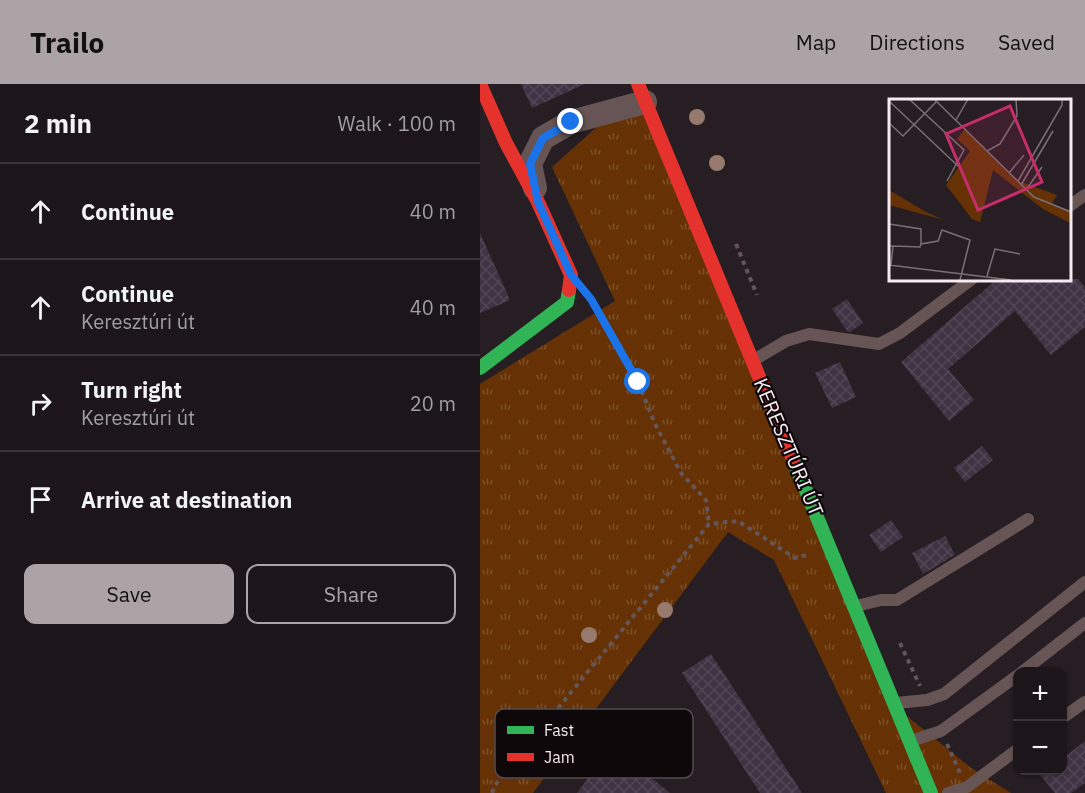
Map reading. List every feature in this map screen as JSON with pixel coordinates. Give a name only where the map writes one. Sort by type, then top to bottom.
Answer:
[{"type":"main road","name":"KERESZTÚRI ÚT","points":[[480,84],[506,143],[538,202],[571,275]]},
{"type":"main road","name":"KERESZTÚRI ÚT","points":[[642,93],[931,793]]},
{"type":"main road","points":[[480,368],[567,302],[571,275]]},
{"type":"street","name":"KERESZTÚRI ÚT","points":[[538,202],[530,164],[543,138],[571,122],[642,93]]},
{"type":"lane","points":[[1070,206],[1085,195]]},
{"type":"lane","points":[[753,360],[786,341],[809,334],[879,344],[900,333],[971,280]]},
{"type":"lane","points":[[855,606],[881,600],[897,600],[1028,519]]},
{"type":"lane","points":[[894,704],[927,700],[944,694],[1085,582]]},
{"type":"lane","points":[[1028,667],[1085,623]]},
{"type":"lane","points":[[910,741],[941,731],[1013,678]]},
{"type":"lane","points":[[1067,715],[1085,702]]},
{"type":"lane","points":[[948,793],[967,787],[1013,752]]},
{"type":"path","points":[[571,275],[591,299],[638,382],[655,424],[681,473],[706,500],[709,524]]},
{"type":"path","points":[[557,709],[709,524],[738,521],[795,558],[831,549]]},
{"type":"path","points":[[492,793],[501,778]]},
{"type":"green space","points":[[647,112],[903,713],[971,768],[1011,793],[886,793],[774,560],[728,532],[596,709],[495,709],[495,778],[544,778],[533,793],[480,793],[480,384],[615,301],[552,167],[597,127]]},
{"type":"building","points":[[521,84],[585,84],[532,108]]},
{"type":"building","points":[[480,233],[510,300],[480,313]]},
{"type":"building","points":[[1078,279],[1085,287],[1085,327],[1051,355],[1015,311],[948,369],[974,400],[949,421],[901,362],[996,280]]},
{"type":"building","points":[[847,299],[863,323],[850,332],[832,309]]},
{"type":"building","points":[[840,362],[856,397],[832,408],[815,373]]},
{"type":"building","points":[[982,446],[993,460],[965,482],[954,468]]},
{"type":"building","points":[[891,520],[903,537],[881,552],[869,535]]},
{"type":"building","points":[[945,536],[955,555],[923,574],[912,553]]},
{"type":"building","points":[[711,654],[802,793],[760,793],[682,673]]},
{"type":"building","points":[[1085,741],[1085,783],[1071,793],[1055,793],[1040,775],[1067,775],[1067,755]]},
{"type":"building","points":[[588,778],[651,778],[670,793],[577,793]]},
{"type":"traffic: fast","points":[[480,368],[567,302],[569,290]]},
{"type":"traffic: fast","points":[[793,459],[931,793]]},
{"type":"traffic: jam","points":[[480,84],[506,143],[538,202],[571,275],[569,290]]},
{"type":"traffic: jam","points":[[638,84],[793,459]]},
{"type":"route","points":[[571,122],[543,138],[530,164],[538,202],[571,275],[591,299],[638,382]]}]
